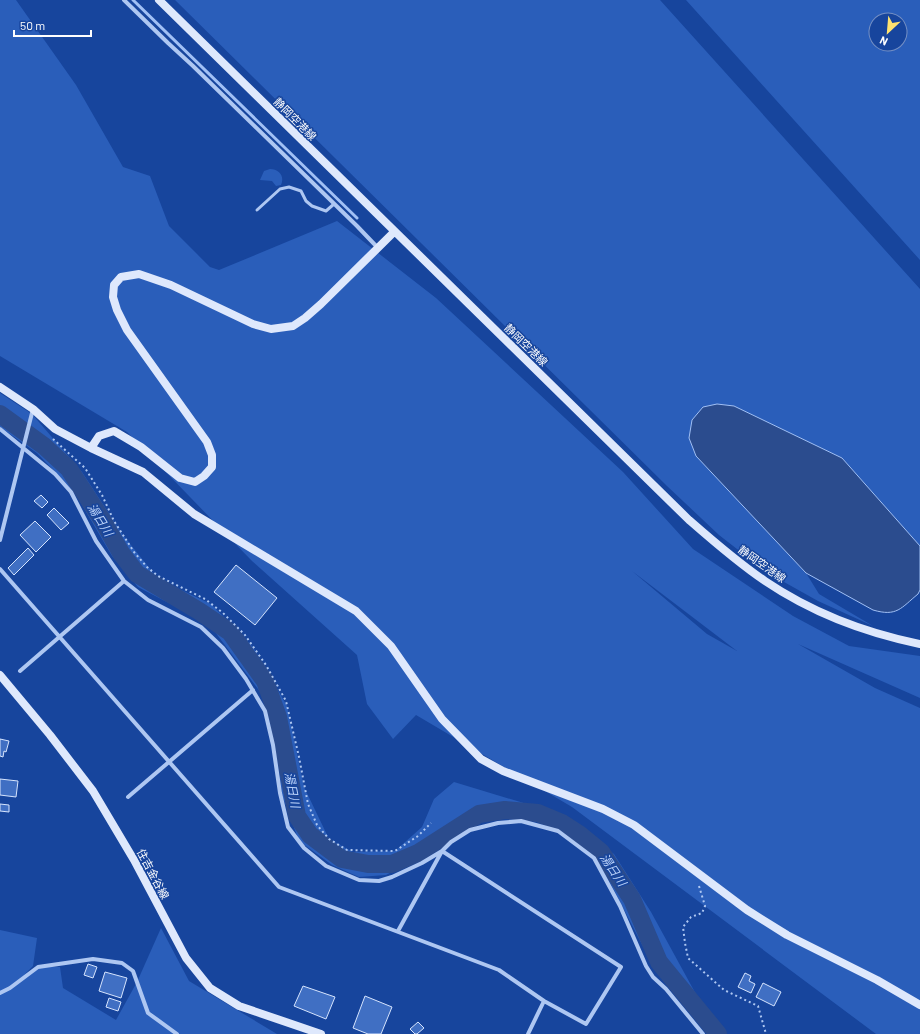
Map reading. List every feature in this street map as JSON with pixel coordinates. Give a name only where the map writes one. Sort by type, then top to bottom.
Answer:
[{"type":"street","points":[[124,0],[378,248]]},
{"type":"street","name":"静岡空港線","points":[[159,0],[689,520],[726,552],[771,584],[818,610],[853,626],[899,640],[920,644]]},
{"type":"street","points":[[90,448],[99,436],[114,431],[141,447],[180,478],[195,482],[204,476],[212,467],[212,455],[207,442],[127,330],[117,310],[113,297],[114,285],[121,277],[139,274],[151,277],[253,324],[271,329],[292,326],[305,318],[394,232]]},
{"type":"street","points":[[0,387],[33,409],[55,429],[90,448],[143,472],[194,514],[356,611],[392,646],[442,719],[481,759],[503,771],[603,809],[634,825],[747,910],[787,935],[877,980],[920,1005]]},
{"type":"street","points":[[0,540],[33,409]]},
{"type":"street","points":[[0,429],[54,474],[71,492],[96,541],[124,581],[148,600],[201,627],[224,648],[253,690],[265,711],[273,745],[280,793],[288,826],[304,848],[326,866],[359,880],[379,881],[392,878],[422,863],[442,851],[451,842],[470,830],[498,823],[520,821],[558,831],[594,858],[620,906],[646,966],[653,978],[666,989],[703,1034]]},
{"type":"street","points":[[0,569],[279,887],[499,970],[544,1000],[586,1024],[621,967],[442,851]]},
{"type":"street","points":[[20,671],[124,581]]},
{"type":"street","name":"住吉金谷線","points":[[0,676],[50,735],[93,791],[134,860],[186,958],[210,988],[239,1006],[321,1034]]},
{"type":"street","points":[[128,797],[253,690]]},
{"type":"street","points":[[398,931],[442,851]]},
{"type":"street","points":[[0,993],[10,988],[38,967],[93,959],[122,963],[133,971],[148,1013],[177,1034]]},
{"type":"street","points":[[528,1034],[544,1000]]},
{"type":"lane","points":[[257,210],[280,189],[289,187],[300,191],[309,204],[318,210],[326,211],[334,204]]},
{"type":"path","points":[[699,884],[705,906],[702,913],[691,917],[683,927],[688,958],[724,990],[758,1006],[766,1034]]},
{"type":"shaded area","points":[[0,0],[16,0],[76,85],[123,167],[150,176],[169,226],[210,267],[219,270],[337,221],[436,298],[623,472],[693,549],[793,616],[849,646],[920,656],[920,698],[798,644],[875,688],[920,708],[920,1034],[876,1034],[572,807],[416,715],[393,739],[367,704],[357,655],[252,561],[127,432],[0,356]],"holes":[[[632,571],[737,651],[707,634]]]},
{"type":"shaded area","points":[[175,0],[660,0],[920,289],[920,546],[842,458],[734,406],[717,404],[692,420],[689,438],[696,456],[806,573],[819,594],[873,626],[818,601],[768,573],[719,535],[667,486]]},
{"type":"shaded area","points":[[686,0],[920,0],[920,260]]},
{"type":"shaded area","points":[[270,169],[276,170],[282,176],[281,185],[276,186],[272,181],[260,180],[264,171]]},
{"type":"shaded area","points":[[0,393],[32,414],[82,472],[123,535],[158,579],[211,604],[253,647],[287,706],[304,787],[329,839],[353,852],[395,851],[422,827],[434,799],[454,782],[560,814],[614,854],[651,912],[709,1018],[724,1034],[707,1034],[655,970],[596,855],[560,828],[514,816],[473,824],[443,844],[386,875],[359,877],[332,865],[299,841],[282,795],[278,754],[264,697],[209,624],[138,587],[112,556],[75,493],[37,453],[0,427]]},
{"type":"shaded area","points":[[717,404],[734,406],[842,458],[920,546],[920,590],[918,594],[898,610],[893,612],[881,612],[873,610],[806,573],[696,456],[689,438],[692,420],[703,407]]},
{"type":"shaded area","points":[[161,928],[189,981],[277,1034],[0,1034],[0,930],[37,938],[33,966],[24,975],[38,967],[60,967],[63,988],[116,1020],[137,982]]},
{"type":"building","points":[[41,495],[48,502],[42,508],[34,501]]},
{"type":"building","points":[[54,508],[69,523],[61,530],[47,515]]},
{"type":"building","points":[[35,521],[51,537],[36,552],[20,535]]},
{"type":"building","points":[[28,548],[34,555],[14,575],[8,568]]},
{"type":"building","points":[[236,565],[277,598],[255,625],[214,592]]},
{"type":"building","points":[[0,739],[9,741],[3,757],[0,756]]},
{"type":"building","points":[[0,779],[18,781],[16,797],[0,795]]},
{"type":"building","points":[[0,804],[9,805],[9,812],[0,811]]},
{"type":"building","points":[[88,964],[97,967],[93,978],[84,975]]},
{"type":"building","points":[[105,972],[127,978],[121,998],[99,991]]},
{"type":"building","points":[[745,973],[751,976],[749,981],[755,984],[751,993],[738,987]]},
{"type":"building","points":[[763,983],[781,992],[774,1006],[756,997]]},
{"type":"building","points":[[303,986],[335,997],[326,1019],[294,1006]]},
{"type":"building","points":[[365,996],[392,1007],[381,1034],[368,1034],[353,1028]]},
{"type":"building","points":[[109,998],[121,1002],[118,1011],[106,1007]]},
{"type":"building","points":[[418,1022],[424,1028],[415,1034],[410,1029]]},
{"type":"waterway","points":[[133,0],[357,218]]},
{"type":"waterway","name":"湯日川","points":[[0,414],[44,446],[69,469],[103,521],[121,553],[137,574],[199,611],[230,632],[265,681],[278,717],[297,816],[310,835],[342,859],[368,864],[392,864],[418,853],[479,814],[505,810],[538,813],[562,823],[579,834],[601,852],[632,899],[659,962],[718,1034]]}]
